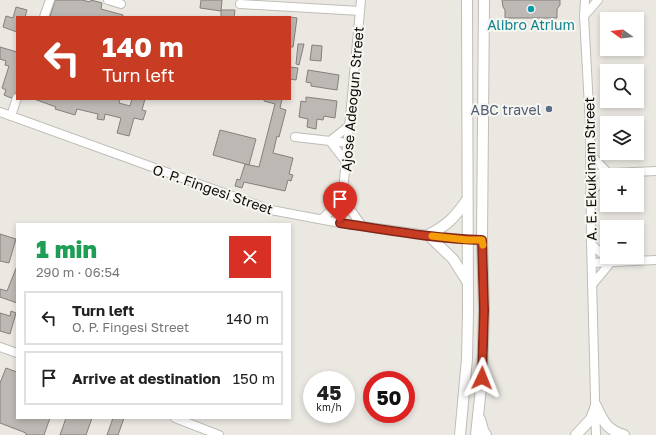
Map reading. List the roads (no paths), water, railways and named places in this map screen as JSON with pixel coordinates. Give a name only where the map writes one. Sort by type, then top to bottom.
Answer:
[{"type":"main road","points":[[460,435],[467,359],[468,0]]},
{"type":"main road","points":[[476,435],[482,378],[483,337],[482,240],[484,0]]},
{"type":"main road","points":[[467,200],[456,216],[445,226],[428,236],[453,260],[468,282]]},
{"type":"main road","points":[[576,435],[591,419],[596,406]]},
{"type":"main road","points":[[596,406],[604,423],[613,430],[624,435]]},
{"type":"main road","points":[[478,415],[486,435]]},
{"type":"street","points":[[44,16],[50,0]]},
{"type":"street","points":[[108,0],[121,4]]},
{"type":"street","name":"Ajose Adeogun Street","points":[[340,223],[361,0]]},
{"type":"street","name":"A. E. Ekukinam Street","points":[[585,0],[584,16],[590,124],[590,194],[596,435]]},
{"type":"street","points":[[584,16],[598,0]]},
{"type":"street","points":[[240,4],[360,11]]},
{"type":"street","points":[[11,116],[16,100]]},
{"type":"street","name":"O. P. Fingesi Street","points":[[0,112],[271,210],[340,223],[428,236],[482,240]]},
{"type":"street","points":[[330,141],[350,125]]},
{"type":"street","points":[[294,137],[348,144]]},
{"type":"street","points":[[330,141],[346,162]]},
{"type":"street","points":[[590,154],[603,168]]},
{"type":"street","points":[[644,172],[656,171]]},
{"type":"street","points":[[590,174],[600,173]]},
{"type":"street","points":[[590,194],[600,182]]},
{"type":"street","points":[[322,219],[343,199],[362,226]]},
{"type":"street","points":[[591,244],[600,253]]},
{"type":"street","points":[[644,261],[656,260]]},
{"type":"street","points":[[592,263],[600,263]]},
{"type":"street","points":[[592,286],[608,264]]},
{"type":"street","points":[[0,347],[16,354]]},
{"type":"street","points":[[178,419],[219,435]]},
{"type":"place","name":"Alibro Atrium","points":[[531,9]]},
{"type":"place","name":"ABC travel","points":[[549,109]]}]
